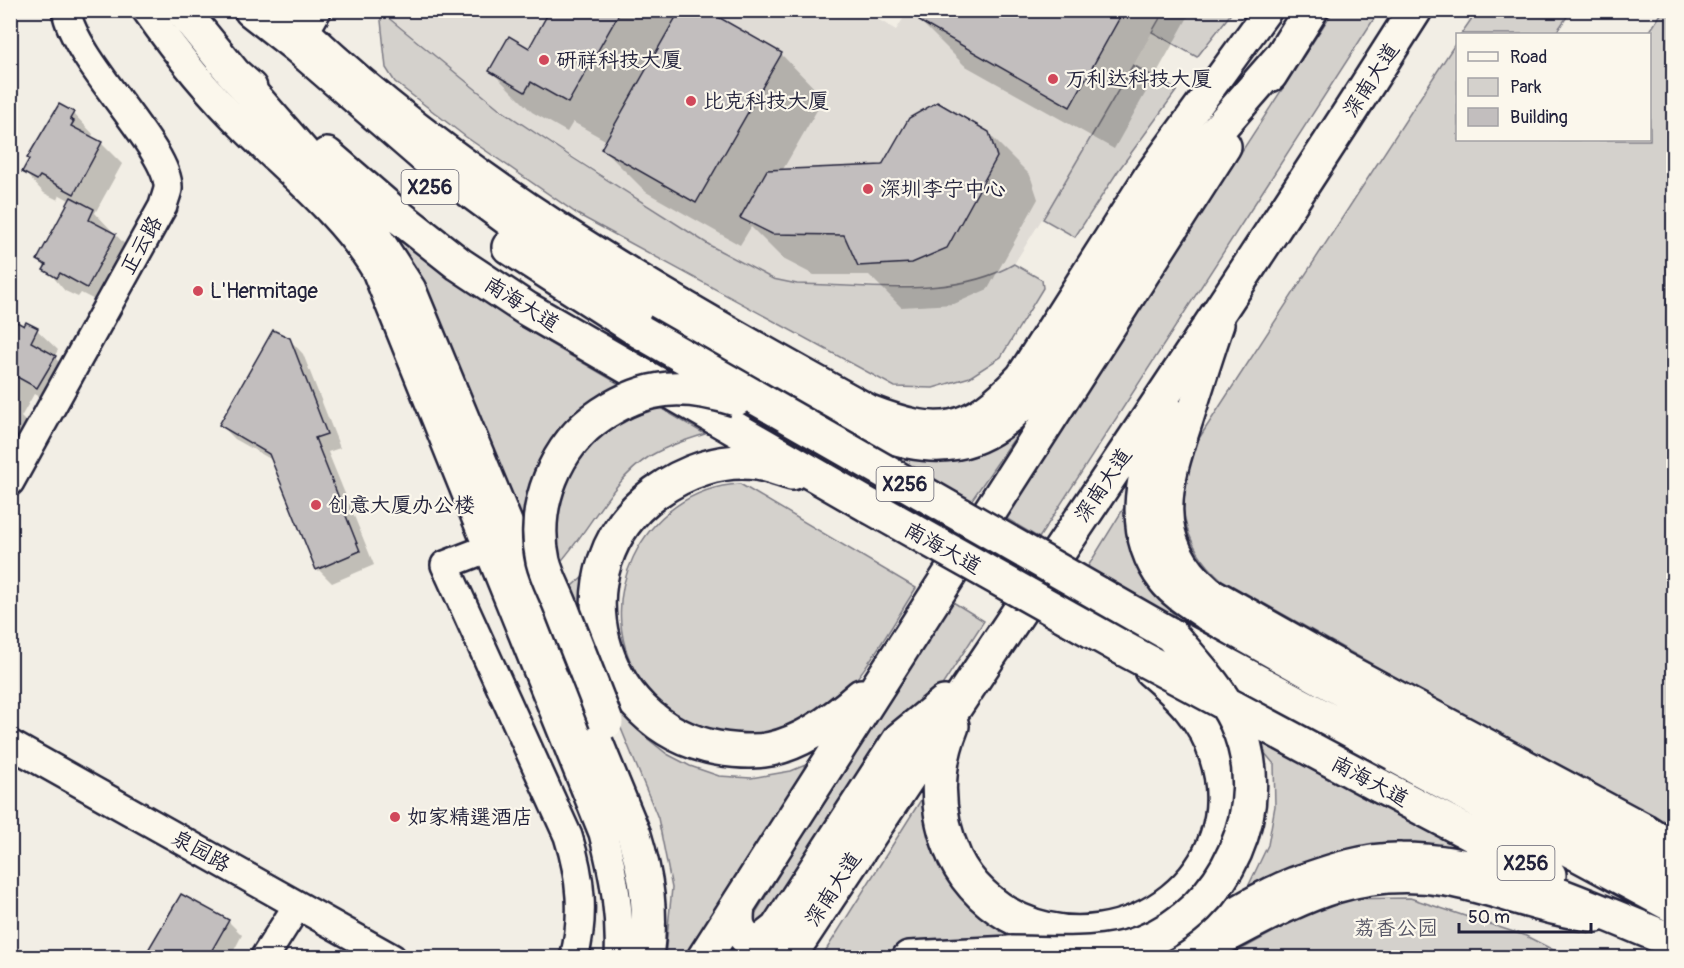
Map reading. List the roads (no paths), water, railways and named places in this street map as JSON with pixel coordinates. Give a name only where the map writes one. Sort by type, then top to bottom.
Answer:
[{"type":"main road","name":"南海大道","points":[[182,10],[234,74],[393,212],[459,264],[527,309],[870,507],[1126,650],[1672,941]]},
{"type":"main road","name":"南海大道","points":[[249,10],[358,123],[409,171],[468,218],[582,297],[777,412],[1171,635],[1405,744],[1674,906]]},
{"type":"main road","points":[[249,10],[297,46],[431,162],[541,243],[854,422],[888,438],[914,444],[945,444],[970,440],[999,427],[1021,408],[1041,381],[1160,196],[1282,56]]},
{"type":"main road","name":"深南大道","points":[[788,957],[970,681],[1226,304],[1415,10]]},
{"type":"main road","points":[[1305,184],[1398,68],[1438,10]]},
{"type":"main road","points":[[704,957],[1310,11]]},
{"type":"main road","points":[[234,74],[370,230],[409,290],[634,835],[645,871],[650,908],[646,957]]},
{"type":"main road","points":[[1226,304],[1151,455],[1142,505],[1143,526],[1155,565],[1180,595],[1405,744],[1570,815],[1674,878]]},
{"type":"main road","points":[[650,957],[657,938],[663,895],[661,863],[653,836],[543,561],[539,523],[545,489],[565,449],[589,423],[640,393],[682,387],[712,392],[777,412]]},
{"type":"main road","points":[[870,507],[796,474],[757,463],[728,463],[698,469],[668,483],[642,502],[622,526],[608,552],[600,582],[598,607],[608,657],[623,690],[645,714],[675,735],[702,745],[740,752],[770,750],[793,742],[828,722],[860,698],[891,665]]},
{"type":"main road","points":[[909,957],[1113,951],[1141,943],[1168,930],[1192,912],[1213,891],[1229,866],[1241,839],[1248,810],[1249,780],[1245,751],[1236,723],[1221,697],[1171,635]]},
{"type":"main road","points":[[970,681],[949,734],[939,771],[938,805],[945,837],[959,867],[980,893],[1006,914],[1036,928],[1068,934],[1101,933],[1133,925],[1163,909],[1188,887],[1207,860],[1217,835],[1222,809],[1222,782],[1217,755],[1206,730],[1191,708],[1174,690],[1126,650]]},
{"type":"main road","points":[[738,906],[736,923],[740,933],[750,941],[763,940],[777,929],[900,739],[970,681]]},
{"type":"main road","points":[[1154,957],[1293,885],[1355,865],[1400,860],[1445,863],[1485,871],[1672,941]]},
{"type":"street","name":"正云路","points":[[10,482],[163,206],[168,188],[165,172],[153,152],[76,41],[66,10]]},
{"type":"street","points":[[146,10],[204,86],[361,247],[376,271],[410,350],[603,833],[616,882],[620,931],[619,957]]},
{"type":"street","points":[[300,17],[426,136],[537,215],[605,259],[870,409],[908,423],[935,426],[969,419],[998,400],[1020,376],[1148,175],[1268,10]]},
{"type":"street","points":[[1226,304],[1169,484],[1167,512],[1172,535],[1179,556],[1192,576],[1210,591],[1331,660],[1646,828],[1674,846]]},
{"type":"street","points":[[489,548],[445,565],[568,837],[577,866],[581,898],[580,930],[574,957]]},
{"type":"street","name":"泉园路","points":[[10,744],[392,957]]},
{"type":"street","points":[[1188,957],[1277,913],[1342,885],[1378,878],[1410,877],[1447,882],[1544,910],[1620,920]]},
{"type":"street","points":[[264,957],[297,906]]},
{"type":"place","name":"研祥科技大厦","points":[[544,60]]},
{"type":"place","name":"万利达科技大厦","points":[[1053,79]]},
{"type":"place","name":"比克科技大厦","points":[[691,101]]},
{"type":"place","name":"深圳李宁中心","points":[[868,189]]},
{"type":"place","name":"L'Hermitage","points":[[198,291]]},
{"type":"place","name":"创意大厦办公楼","points":[[316,505]]},
{"type":"place","name":"如家精選酒店","points":[[395,817]]},
{"type":"park label","name":"荔香公园","points":[[1396,928]]}]
